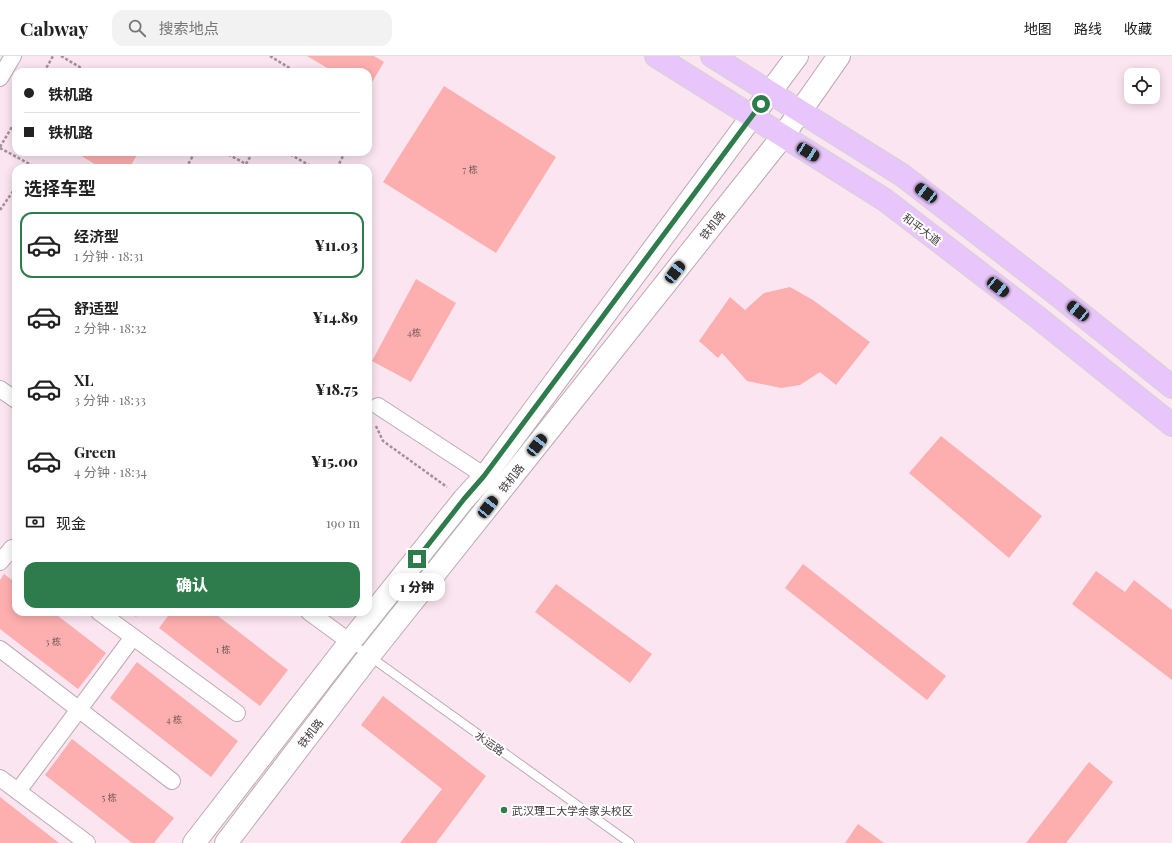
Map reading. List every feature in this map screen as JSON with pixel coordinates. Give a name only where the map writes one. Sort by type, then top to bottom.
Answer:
[{"type":"main road","name":"和平大道","points":[[656,56],[885,200],[1036,316],[1172,425]]},
{"type":"main road","points":[[712,56],[902,175],[1055,292],[1172,387]]},
{"type":"main road","name":"铁机路","points":[[372,614],[484,476],[797,56]]},
{"type":"main road","name":"铁机路","points":[[226,843],[369,656],[783,136],[839,56]]},
{"type":"main road","name":"铁机路","points":[[194,843],[371,616]]},
{"type":"street","points":[[0,78],[13,56]]},
{"type":"street","points":[[0,389],[12,397]]},
{"type":"street","points":[[378,406],[484,476]]},
{"type":"street","points":[[0,562],[12,548]]},
{"type":"street","points":[[104,616],[237,714]]},
{"type":"street","points":[[314,616],[350,642]]},
{"type":"street","points":[[18,791],[133,637]]},
{"type":"street","points":[[0,649],[172,781]]},
{"type":"street","points":[[0,778],[87,843]]},
{"type":"lane","name":"水运路","points":[[350,642],[630,843]]},
{"type":"path","points":[[46,68],[53,56]]},
{"type":"path","points":[[61,56],[81,68]]},
{"type":"path","points":[[270,56],[290,68]]},
{"type":"path","points":[[12,127],[0,148],[12,155]]},
{"type":"path","points":[[13,156],[26,164]]},
{"type":"path","points":[[231,156],[246,164]]},
{"type":"path","points":[[293,156],[307,164]]},
{"type":"path","points":[[0,210],[12,194]]},
{"type":"path","points":[[374,423],[383,441],[464,499]]},
{"type":"building","points":[[307,56],[374,56],[384,62],[372,82],[372,68],[327,68]]},
{"type":"building","points":[[444,86],[556,157],[496,253],[383,182]]},
{"type":"building","points":[[82,156],[136,156],[132,164],[94,164]]},
{"type":"building","points":[[416,279],[456,303],[411,382],[372,361]]},
{"type":"building","points":[[790,287],[813,300],[870,342],[836,385],[820,372],[800,385],[781,388],[747,381],[722,353],[718,358],[699,341],[730,297],[745,310],[764,293]]},
{"type":"building","points":[[941,436],[1042,516],[1009,558],[909,473]]},
{"type":"building","points":[[803,564],[946,676],[927,700],[785,588]]},
{"type":"building","points":[[1096,571],[1125,592],[1134,580],[1172,610],[1172,680],[1072,604]]},
{"type":"building","points":[[4,574],[12,580],[12,616],[58,616],[106,653],[78,689],[0,629],[0,580]]},
{"type":"building","points":[[556,584],[652,654],[630,683],[535,612]]},
{"type":"building","points":[[168,616],[218,616],[288,670],[260,706],[159,628]]},
{"type":"building","points":[[137,662],[238,741],[211,777],[110,698]]},
{"type":"building","points":[[383,696],[486,776],[436,843],[400,843],[442,789],[361,725]]},
{"type":"building","points":[[72,739],[174,818],[154,843],[132,843],[45,775]]},
{"type":"building","points":[[1089,762],[1113,782],[1066,843],[1026,843]]},
{"type":"building","points":[[0,797],[59,843],[0,843]]},
{"type":"building","points":[[858,824],[884,843],[845,843]]},
{"type":"place","name":"武汉理工大学余家头校区","points":[[504,810]]},
{"type":"route","points":[[417,559],[484,476],[761,104]]}]
